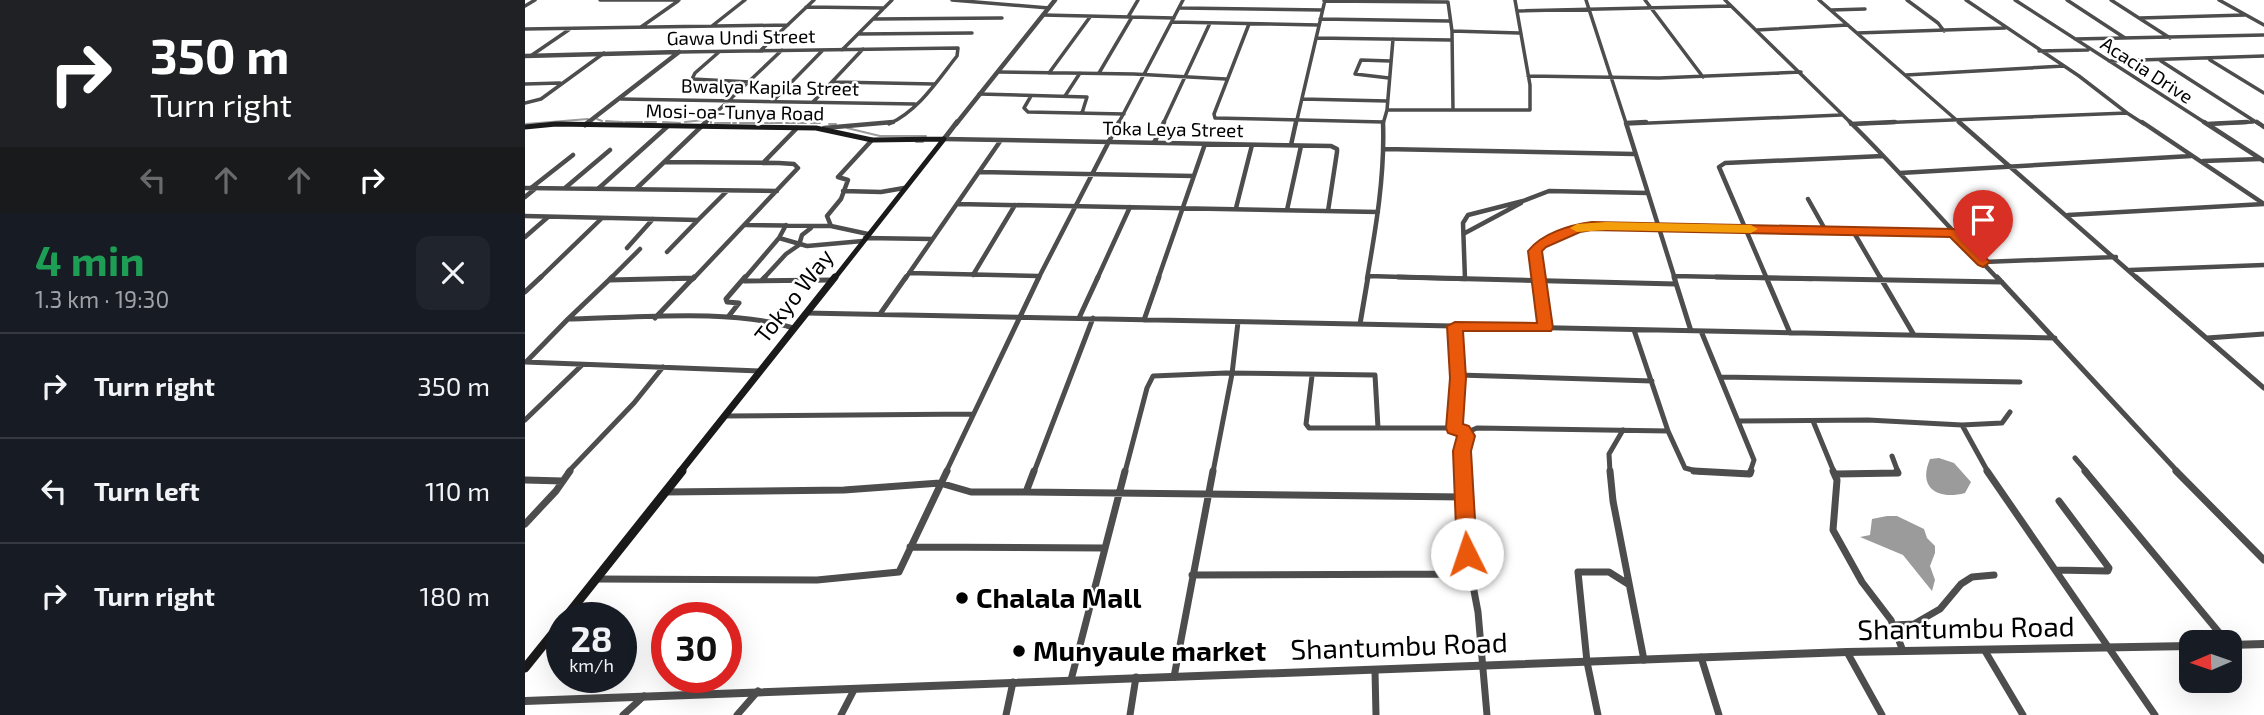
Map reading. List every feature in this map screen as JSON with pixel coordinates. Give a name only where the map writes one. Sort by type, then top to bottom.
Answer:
[{"type":"main road","name":"Mosi-oa-Tunya Road","points":[[587,124],[826,127],[872,140],[941,142]]},
{"type":"main road","name":"Mosi-oa-Tunya Road","points":[[525,126],[587,124],[826,127],[874,138],[931,138],[941,142]]},
{"type":"main road","points":[[931,138],[949,131]]},
{"type":"main road","name":"Tokyo Way","points":[[577,602],[941,142]]},
{"type":"main road","name":"Tokyo Way","points":[[525,668],[546,641]]},
{"type":"street","points":[[525,6],[535,0]]},
{"type":"street","points":[[600,0],[679,0]]},
{"type":"street","points":[[641,27],[679,0]]},
{"type":"street","points":[[712,26],[745,0]]},
{"type":"street","points":[[760,51],[814,0]]},
{"type":"street","points":[[842,50],[892,0]]},
{"type":"street","points":[[952,0],[1049,8]]},
{"type":"street","name":"Tokyo Way","points":[[941,142],[1055,0]]},
{"type":"street","points":[[1098,73],[1138,0]]},
{"type":"street","points":[[596,579],[817,580],[899,572],[1039,276],[1183,0]]},
{"type":"street","points":[[1387,110],[1530,110],[1528,76],[1515,0]]},
{"type":"street","points":[[1585,0],[1634,154],[1661,228],[1691,331]]},
{"type":"street","points":[[1645,0],[1703,77]]},
{"type":"street","points":[[1725,0],[1901,173],[2165,459],[2264,560]]},
{"type":"street","points":[[1819,0],[2264,388]]},
{"type":"street","points":[[1907,0],[1938,23],[1944,31]]},
{"type":"street","points":[[1966,0],[2064,66],[2127,113],[2264,204],[2067,215]]},
{"type":"street","name":"Acacia Drive","points":[[2015,0],[2263,160]]},
{"type":"street","points":[[2067,0],[2125,38]]},
{"type":"street","points":[[2111,0],[2170,38]]},
{"type":"street","points":[[2219,0],[2264,25]]},
{"type":"street","points":[[1291,145],[1324,1],[1448,1],[1452,31],[1453,110]]},
{"type":"street","points":[[1518,10],[1731,6]]},
{"type":"street","points":[[806,7],[884,8]]},
{"type":"street","points":[[1180,8],[1322,10]]},
{"type":"street","points":[[1831,10],[1865,9]]},
{"type":"street","points":[[1043,15],[1319,25]]},
{"type":"street","points":[[2140,18],[2245,15]]},
{"type":"street","points":[[1049,73],[1090,17]]},
{"type":"street","points":[[874,19],[1002,18]]},
{"type":"street","points":[[1320,19],[1449,20]]},
{"type":"street","points":[[1154,143],[1210,23]]},
{"type":"street","points":[[1249,24],[1226,79],[1215,118],[1383,122]]},
{"type":"street","points":[[1757,30],[1848,24]]},
{"type":"street","points":[[525,29],[787,25]]},
{"type":"street","points":[[1857,33],[2006,27]]},
{"type":"street","points":[[532,55],[572,28]]},
{"type":"street","points":[[1452,31],[1519,33]]},
{"type":"street","points":[[858,34],[972,33]]},
{"type":"street","points":[[2075,39],[2264,35]]},
{"type":"street","points":[[1316,38],[1451,40]]},
{"type":"street","points":[[1360,324],[1378,212],[1384,149],[1383,122],[1387,110],[1393,39]]},
{"type":"street","name":"Gawa Undi Street","points":[[525,56],[958,48],[957,56],[935,84]]},
{"type":"street","points":[[813,102],[863,49]]},
{"type":"street","points":[[636,189],[782,50]]},
{"type":"street","points":[[773,101],[823,50]]},
{"type":"street","points":[[2039,51],[2091,50]]},
{"type":"street","points":[[587,124],[679,52]]},
{"type":"street","points":[[719,52],[695,73],[692,79],[750,82]]},
{"type":"street","points":[[525,103],[541,99],[604,53]]},
{"type":"street","points":[[2109,61],[2256,56],[2264,59]]},
{"type":"street","points":[[2208,59],[2264,93]]},
{"type":"street","points":[[1389,78],[1355,75],[1361,60],[1390,61]]},
{"type":"street","points":[[2158,60],[2264,127]]},
{"type":"street","points":[[1906,75],[2064,66]]},
{"type":"street","points":[[997,72],[1226,79]]},
{"type":"street","points":[[1528,76],[1703,77],[1801,72]]},
{"type":"street","points":[[1065,96],[1080,73]]},
{"type":"street","points":[[834,82],[935,84]]},
{"type":"street","points":[[525,83],[561,83]]},
{"type":"street","points":[[826,127],[889,124],[918,104],[935,84]]},
{"type":"street","points":[[979,94],[1087,97],[1082,113]]},
{"type":"street","points":[[1031,96],[1024,108],[1025,112],[1124,114]]},
{"type":"street","name":"Bwalya Kapila Street","points":[[621,99],[918,104]]},
{"type":"street","points":[[1302,99],[1387,101]]},
{"type":"street","points":[[1851,124],[2127,113]]},
{"type":"street","points":[[1626,123],[1841,115]]},
{"type":"street","points":[[2207,124],[2255,121]]},
{"type":"street","points":[[599,188],[668,126]]},
{"type":"street","points":[[763,163],[798,127]]},
{"type":"street","points":[[831,226],[827,216],[841,199],[848,178],[838,177],[872,140]]},
{"type":"street","points":[[880,314],[1002,140]]},
{"type":"street","name":"Toka Leya Street","points":[[941,142],[1002,140],[1331,146],[1337,149],[1328,211]]},
{"type":"street","points":[[1144,320],[1205,144]]},
{"type":"street","points":[[1236,208],[1252,145]]},
{"type":"street","points":[[1287,210],[1301,146]]},
{"type":"street","points":[[1384,149],[1634,154]]},
{"type":"street","points":[[565,188],[610,150]]},
{"type":"street","points":[[525,197],[531,188],[573,155]]},
{"type":"street","points":[[1790,333],[1719,167],[1721,164],[1883,156]]},
{"type":"street","points":[[1901,173],[2193,156]]},
{"type":"street","points":[[2203,161],[2263,160]]},
{"type":"street","points":[[655,318],[797,171],[797,166],[763,163],[664,162]]},
{"type":"street","points":[[979,172],[1194,176]]},
{"type":"street","points":[[531,188],[778,191]]},
{"type":"street","points":[[843,191],[881,192],[904,188]]},
{"type":"street","points":[[667,253],[727,190]]},
{"type":"street","points":[[1465,279],[1466,216],[1549,191],[1648,193]]},
{"type":"street","points":[[1808,199],[1826,231]]},
{"type":"street","points":[[1465,233],[1526,200]]},
{"type":"street","points":[[957,204],[1378,212]]},
{"type":"street","points":[[973,275],[1015,205]]},
{"type":"street","points":[[1079,318],[1130,207]]},
{"type":"street","points":[[525,216],[698,220]]},
{"type":"street","points":[[525,237],[548,217]]},
{"type":"street","points":[[525,292],[601,218]]},
{"type":"street","points":[[627,248],[653,219]]},
{"type":"street","points":[[746,225],[831,226],[865,237]]},
{"type":"street","points":[[728,317],[739,303],[725,301],[779,238],[786,225]]},
{"type":"street","points":[[799,246],[806,230],[819,226]]},
{"type":"street","points":[[1545,328],[1541,280],[1535,251],[1554,237],[1576,228],[1592,226],[1954,233]]},
{"type":"street","points":[[1853,231],[1914,335]]},
{"type":"street","points":[[762,280],[786,254],[799,246],[865,237],[932,239]]},
{"type":"street","points":[[779,238],[799,246]]},
{"type":"street","points":[[525,362],[640,249]]},
{"type":"street","points":[[1983,262],[2116,257]]},
{"type":"street","points":[[2130,270],[2264,265]]},
{"type":"street","points":[[909,273],[1039,276]]},
{"type":"street","points":[[1369,276],[1676,284]]},
{"type":"street","points":[[1674,276],[2002,282]]},
{"type":"street","points":[[609,280],[694,278]]},
{"type":"street","points":[[743,281],[832,280]]},
{"type":"street","points":[[806,313],[2056,338]]},
{"type":"street","points":[[568,319],[728,317],[769,320],[793,328]]},
{"type":"street","points":[[1026,492],[1093,318]]},
{"type":"street","points":[[1174,677],[1232,374],[1238,321]]},
{"type":"street","points":[[1454,428],[1458,375],[1455,326]]},
{"type":"street","points":[[1634,330],[1682,465],[1688,470],[1702,473],[1750,474],[1754,460],[1701,331]]},
{"type":"street","points":[[2207,338],[2264,334]]},
{"type":"street","points":[[525,362],[760,371]]},
{"type":"street","points":[[525,420],[582,365]]},
{"type":"street","points":[[525,524],[642,395],[663,367]]},
{"type":"street","points":[[1071,680],[1118,491],[1147,388],[1153,376],[1375,375],[1378,428]]},
{"type":"street","points":[[1458,375],[1652,381]]},
{"type":"street","points":[[1312,376],[1306,424],[1308,428],[1454,428],[1465,433],[1477,428],[1668,431]]},
{"type":"street","points":[[1720,377],[2020,382]]},
{"type":"street","points":[[1738,421],[1868,420],[1962,425],[2002,423],[2010,412]]},
{"type":"street","points":[[724,416],[973,414]]},
{"type":"street","points":[[1813,421],[1836,474],[1837,490],[1832,507],[1833,530],[1862,582],[1894,625],[1904,652]]},
{"type":"street","points":[[1962,425],[1990,477],[2155,715]]},
{"type":"street","points":[[1623,430],[1609,454],[1609,473],[1644,660]]},
{"type":"street","points":[[1465,433],[1462,451],[1470,574],[1478,612],[1487,715]]},
{"type":"street","points":[[1836,474],[1895,474],[1898,469],[1892,456]]},
{"type":"street","points":[[2075,458],[2216,630]]},
{"type":"street","points":[[525,480],[563,481]]},
{"type":"street","points":[[664,492],[736,489],[813,491],[940,483],[954,490],[970,493],[1118,491],[1207,495],[1464,497]]},
{"type":"street","points":[[2056,570],[2109,568],[2059,501]]},
{"type":"street","points":[[910,547],[1105,548]]},
{"type":"street","points":[[1598,715],[1587,662],[1579,570],[1609,572],[1628,584]]},
{"type":"street","points":[[1192,575],[1470,574]]},
{"type":"street","points":[[1894,625],[1914,624],[1940,609],[1961,584],[1972,577],[1994,575]]},
{"type":"street","points":[[2242,644],[2264,644]]},
{"type":"street","name":"Shantumbu Road","points":[[525,701],[1847,652],[2179,646]]},
{"type":"street","points":[[1985,651],[2023,715]]},
{"type":"street","points":[[1847,652],[1882,715]]},
{"type":"street","points":[[1702,657],[1719,715]]},
{"type":"street","points":[[1375,671],[1376,715]]},
{"type":"street","points":[[1130,715],[1136,677]]},
{"type":"street","points":[[1006,715],[1013,682]]},
{"type":"street","points":[[841,715],[854,690]]},
{"type":"street","points":[[737,715],[759,691]]},
{"type":"street","points":[[623,715],[646,695]]},
{"type":"shaded area","points":[[1939,458],[1954,463],[1971,482],[1965,493],[1947,495],[1933,490],[1929,485],[1926,478],[1930,459]]},
{"type":"shaded area","points":[[1897,516],[1924,529],[1927,538],[1935,546],[1930,566],[1935,580],[1932,591],[1903,555],[1860,537],[1870,535],[1872,519]]},
{"type":"waterway","points":[[526,124],[588,119]]},
{"type":"waterway","points":[[597,119],[602,121]]},
{"type":"waterway","points":[[685,122],[704,120]]},
{"type":"waterway","points":[[606,121],[623,122]]},
{"type":"waterway","points":[[625,122],[642,122]]},
{"type":"waterway","points":[[645,122],[656,122]]},
{"type":"waterway","points":[[663,122],[680,123]]},
{"type":"waterway","points":[[715,123],[730,123]]},
{"type":"waterway","points":[[740,123],[758,123]]},
{"type":"waterway","points":[[765,123],[782,123]]},
{"type":"waterway","points":[[786,123],[795,123]]},
{"type":"waterway","points":[[798,123],[806,123]]},
{"type":"waterway","points":[[811,123],[820,123]]},
{"type":"waterway","points":[[829,124],[836,124]]},
{"type":"waterway","points":[[847,128],[880,136],[926,136]]},
{"type":"waterway","points":[[916,142],[923,142]]},
{"type":"slow traffic","points":[[1577,228],[1606,226],[1751,229]]},
{"type":"place","name":"Chalala Mall","points":[[962,598]]},
{"type":"place","name":"Munyaule market","points":[[1019,651]]},
{"type":"route","points":[[1467,554],[1465,466],[1462,451],[1466,436],[1463,430],[1454,428],[1458,399],[1455,326],[1545,328],[1541,280],[1535,251],[1541,244],[1576,228],[1592,226],[1954,233],[1983,262]]}]
